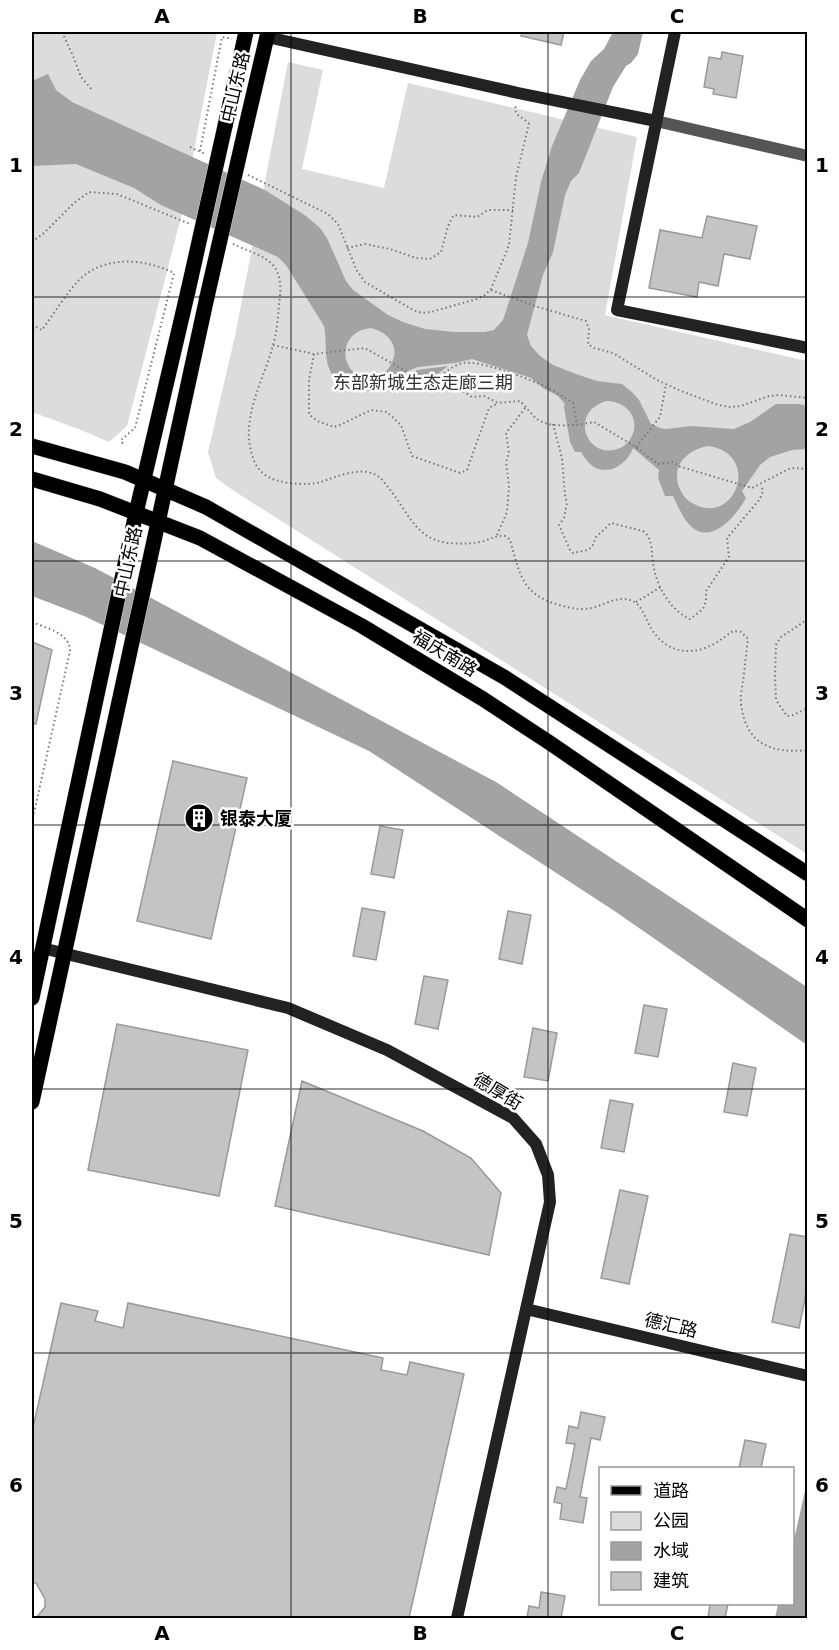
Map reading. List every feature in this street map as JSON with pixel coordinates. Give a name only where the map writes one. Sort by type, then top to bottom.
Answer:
[{"type":"main road","name":"中山东路","points":[[32,1102],[164,489],[268,34]]},
{"type":"main road","name":"中山东路","points":[[32,998],[136,513],[244,36]]},
{"type":"main road","name":"福庆南路","points":[[32,446],[125,472],[216,513],[504,676],[807,874]]},
{"type":"main road","name":"福庆南路","points":[[32,479],[100,500],[200,538],[362,626],[483,699],[550,743],[807,920]]},
{"type":"street","points":[[675,32],[617,310],[807,348]]},
{"type":"street","points":[[268,34],[518,93],[656,121],[807,156]]},
{"type":"street","name":"德厚街","points":[[42,948],[288,1008],[387,1050],[513,1118],[536,1144],[548,1175],[550,1202],[457,1618]]},
{"type":"street","name":"德汇路","points":[[526,1309],[807,1376]]},
{"type":"path","points":[[62,32],[81,77],[93,91]]},
{"type":"path","points":[[200,151],[222,37],[244,36]]},
{"type":"path","points":[[243,172],[328,214],[338,224],[357,271],[365,282],[413,310],[423,313],[431,312],[477,299],[491,290],[509,245],[516,177],[529,124],[514,111],[518,93]]},
{"type":"path","points":[[190,147],[210,156]]},
{"type":"path","points":[[32,242],[89,192],[117,194],[191,225]]},
{"type":"path","points":[[347,248],[365,244],[416,258],[430,258],[441,252],[448,223],[454,216],[477,217],[488,210],[513,210]]},
{"type":"path","points":[[234,244],[272,264],[278,272],[281,289],[273,345],[249,425],[249,444],[254,462],[264,475],[282,482],[319,483],[346,473],[373,473],[392,492],[419,530],[433,540],[465,544],[483,541],[497,535],[506,536],[510,540],[525,584],[535,596],[573,609],[585,610],[614,600],[628,599],[636,602],[660,641],[672,649],[689,651],[703,649],[733,631],[741,632],[747,639],[741,702],[751,733],[759,742],[775,749],[807,750]]},
{"type":"path","points":[[32,326],[42,330],[79,281],[98,267],[122,261],[146,262],[174,273],[135,428],[121,440],[124,446]]},
{"type":"path","points":[[491,290],[586,321],[589,328],[588,344],[594,348],[613,353],[666,384],[718,405],[741,406],[769,396],[779,395],[807,398]]},
{"type":"path","points":[[273,345],[314,354],[365,348],[431,383],[460,363],[483,364],[542,384],[573,403],[578,425]]},
{"type":"path","points":[[314,354],[309,380],[309,414],[317,421],[334,427],[371,410],[387,412],[401,425],[412,456],[460,473],[467,470],[489,408],[498,402]]},
{"type":"path","points":[[440,377],[472,397],[484,396],[498,402],[520,401],[539,420],[553,424],[578,425],[594,422],[636,447],[658,464],[674,462],[678,466],[748,487],[761,485],[791,468],[807,469]]},
{"type":"path","points":[[636,447],[660,417],[666,384]]},
{"type":"path","points":[[497,535],[507,512],[509,486],[506,462],[509,453],[506,433],[526,407]]},
{"type":"path","points":[[553,424],[562,458],[567,503],[564,518],[559,525],[570,550],[573,553],[588,550],[592,547],[596,537],[611,523],[643,531],[650,540],[653,563],[669,603],[690,619],[703,609],[706,591],[729,557],[727,538],[760,499],[763,491],[761,485]]},
{"type":"path","points":[[636,602],[661,587]]},
{"type":"path","points":[[807,619],[782,637],[776,645],[775,676],[776,700],[787,716],[807,708]]},
{"type":"path","points":[[32,622],[59,633],[70,645],[70,651],[32,822]]},
{"type":"green space","points":[[32,32],[217,32],[181,217],[127,426],[109,442],[32,412]]},
{"type":"green space","name":"东部新城生态走廊三期","points":[[288,62],[323,70],[302,169],[384,188],[408,83],[637,137],[605,315],[807,361],[807,854],[216,478],[208,452],[235,336]]},
{"type":"water","points":[[613,32],[643,32],[638,54],[626,66],[613,87],[579,173],[571,181],[565,195],[553,252],[543,275],[527,335],[531,346],[553,365],[597,381],[622,384],[639,400],[651,424],[660,428],[691,426],[734,429],[750,422],[776,404],[807,406],[807,449],[792,450],[770,457],[760,465],[742,491],[746,498],[741,506],[728,522],[712,532],[695,530],[687,522],[673,496],[665,496],[658,478],[659,470],[633,448],[623,463],[606,470],[594,467],[581,452],[575,452],[570,442],[565,404],[558,396],[531,378],[472,359],[418,367],[386,380],[383,390],[379,391],[344,385],[330,372],[326,357],[324,326],[286,265],[278,257],[161,205],[134,188],[76,164],[32,166],[32,81],[48,74],[56,90],[72,102],[265,190],[306,216],[320,228],[327,238],[346,281],[353,290],[388,315],[425,329],[454,332],[494,330],[503,320],[528,243],[541,182],[552,146],[580,80],[591,61],[604,49]],"holes":[[[371,328],[391,340],[394,356],[383,373],[375,377],[363,377],[349,366],[346,347],[350,338]],[[606,401],[623,405],[631,413],[634,430],[625,445],[609,450],[599,448],[591,442],[586,434],[585,425],[587,415],[594,407]],[[709,446],[725,452],[735,462],[738,474],[737,487],[731,498],[721,505],[709,508],[689,501],[682,493],[677,479],[679,465],[683,459]]]},
{"type":"water","points":[[448,366],[424,385],[405,383],[403,380],[417,370]]},
{"type":"water","points":[[32,541],[95,568],[496,782],[807,987],[807,1045],[616,912],[369,751],[84,616],[32,596]]},
{"type":"water","points":[[807,1482],[807,1618],[775,1618],[778,1605],[794,1605],[794,1540]]},
{"type":"building","points":[[522,32],[564,32],[561,45],[521,36]]},
{"type":"building","points":[[722,52],[743,56],[736,98],[713,94],[714,89],[704,87],[709,57],[721,59]]},
{"type":"building","points":[[707,216],[757,226],[750,259],[724,254],[718,286],[699,282],[697,297],[649,288],[660,230],[702,238]]},
{"type":"building","points":[[32,642],[52,650],[36,724],[32,723]]},
{"type":"building","name":"银泰大厦","points":[[173,761],[247,778],[211,939],[137,921]]},
{"type":"building","points":[[380,826],[403,830],[394,878],[371,874]]},
{"type":"building","points":[[362,908],[385,912],[376,960],[353,956]]},
{"type":"building","points":[[508,911],[531,915],[522,964],[499,959]]},
{"type":"building","points":[[424,976],[448,980],[438,1029],[415,1024]]},
{"type":"building","points":[[644,1005],[667,1009],[658,1057],[635,1053]]},
{"type":"building","points":[[117,1024],[248,1050],[219,1196],[88,1170]]},
{"type":"building","points":[[533,1028],[557,1033],[548,1081],[524,1077]]},
{"type":"building","points":[[733,1063],[756,1068],[747,1116],[724,1112]]},
{"type":"building","points":[[302,1081],[423,1131],[471,1158],[501,1193],[489,1255],[275,1206]]},
{"type":"building","points":[[610,1100],[633,1104],[624,1152],[601,1148]]},
{"type":"building","points":[[620,1190],[648,1196],[629,1284],[601,1278]]},
{"type":"building","points":[[790,1234],[807,1237],[807,1289],[799,1328],[772,1322]]},
{"type":"building","points":[[61,1303],[98,1311],[95,1321],[123,1328],[128,1303],[383,1358],[381,1370],[407,1375],[410,1362],[464,1374],[409,1618],[36,1618],[45,1607],[45,1599],[36,1583],[32,1583],[32,1432]]},
{"type":"building","points":[[581,1412],[605,1417],[600,1440],[591,1438],[580,1497],[587,1498],[583,1523],[560,1519],[562,1504],[554,1502],[557,1487],[566,1489],[575,1444],[566,1443],[569,1426],[578,1428]]},
{"type":"building","points":[[745,1440],[766,1444],[761,1467],[739,1467]]},
{"type":"building","points":[[541,1592],[565,1596],[561,1618],[527,1618],[529,1606],[539,1608]]},
{"type":"building","points":[[710,1605],[728,1605],[725,1618],[708,1618]]},
{"type":"place","name":"银泰大厦","points":[[199,818]]}]
